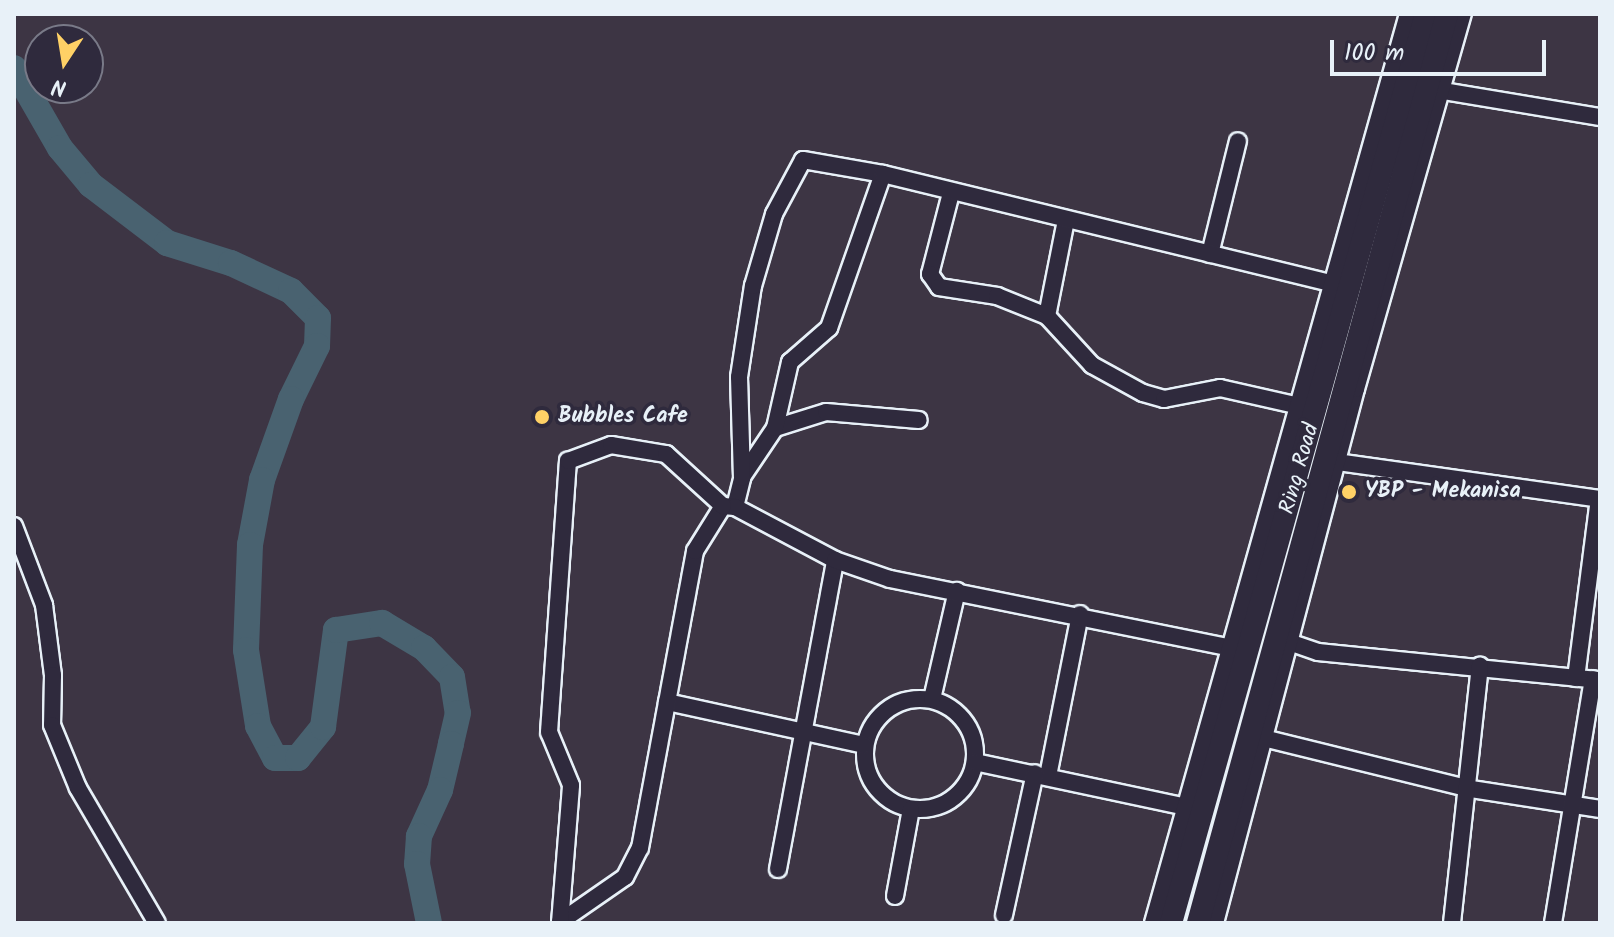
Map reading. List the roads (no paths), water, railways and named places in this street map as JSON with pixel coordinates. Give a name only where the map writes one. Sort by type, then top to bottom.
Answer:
[{"type":"highway","name":"Ring Road","points":[[1171,923],[1426,14]]},
{"type":"highway","name":"Ring Road","points":[[1198,923],[1447,14]]},
{"type":"street","points":[[1153,923],[1227,647],[1295,405],[1334,284],[1408,14]]},
{"type":"street","points":[[1215,923],[1337,462],[1463,14]]},
{"type":"street","points":[[1443,91],[1600,117]]},
{"type":"street","points":[[1210,254],[1238,141]]},
{"type":"street","points":[[742,478],[738,411],[746,325],[757,264],[784,191],[803,160],[883,174],[1334,284]]},
{"type":"street","points":[[560,923],[625,877],[640,848],[695,551],[729,506],[742,478],[775,428],[790,362],[829,328],[883,174]]},
{"type":"street","points":[[951,193],[930,274],[933,283],[997,296],[1047,316],[1092,365],[1143,393],[1164,399],[1220,388],[1295,405]]},
{"type":"street","points":[[1047,316],[1066,220]]},
{"type":"street","points":[[775,428],[826,412],[919,420]]},
{"type":"street","points":[[560,923],[571,785],[549,732],[568,461],[611,445],[666,454],[729,506],[835,560],[890,579],[1080,614],[1227,647]]},
{"type":"street","points":[[1337,462],[1600,499],[1589,679],[1553,923]]},
{"type":"street","points":[[14,526],[44,605],[53,675],[52,725],[78,788],[157,923]]},
{"type":"street","points":[[778,869],[835,560]]},
{"type":"street","points":[[932,699],[957,591]]},
{"type":"street","points":[[1004,915],[1042,775],[1080,614]]},
{"type":"street","points":[[1289,642],[1318,652],[1589,679]]},
{"type":"street","points":[[1452,923],[1471,789],[1480,666]]},
{"type":"street","points":[[932,699],[961,717],[971,731],[975,762],[957,794],[943,804],[911,809],[880,792],[870,778],[864,745],[870,728],[896,703],[932,699]]},
{"type":"street","points":[[667,702],[802,729],[864,745]]},
{"type":"street","points":[[1263,738],[1471,789],[1600,809]]},
{"type":"street","points":[[975,762],[1186,807]]},
{"type":"street","points":[[895,896],[911,809]]},
{"type":"waterway","points":[[14,68],[60,148],[91,185],[167,243],[231,263],[291,291],[318,318],[317,346],[291,399],[262,480],[250,545],[246,650],[258,726],[275,758],[298,758],[323,727],[336,630],[382,623],[424,648],[452,677],[458,713],[440,790],[419,836],[417,864],[429,923]]},
{"type":"place","name":"Bubbles Cafe","points":[[542,417]]},
{"type":"place","name":"YBP - Mekanisa","points":[[1349,492]]}]
